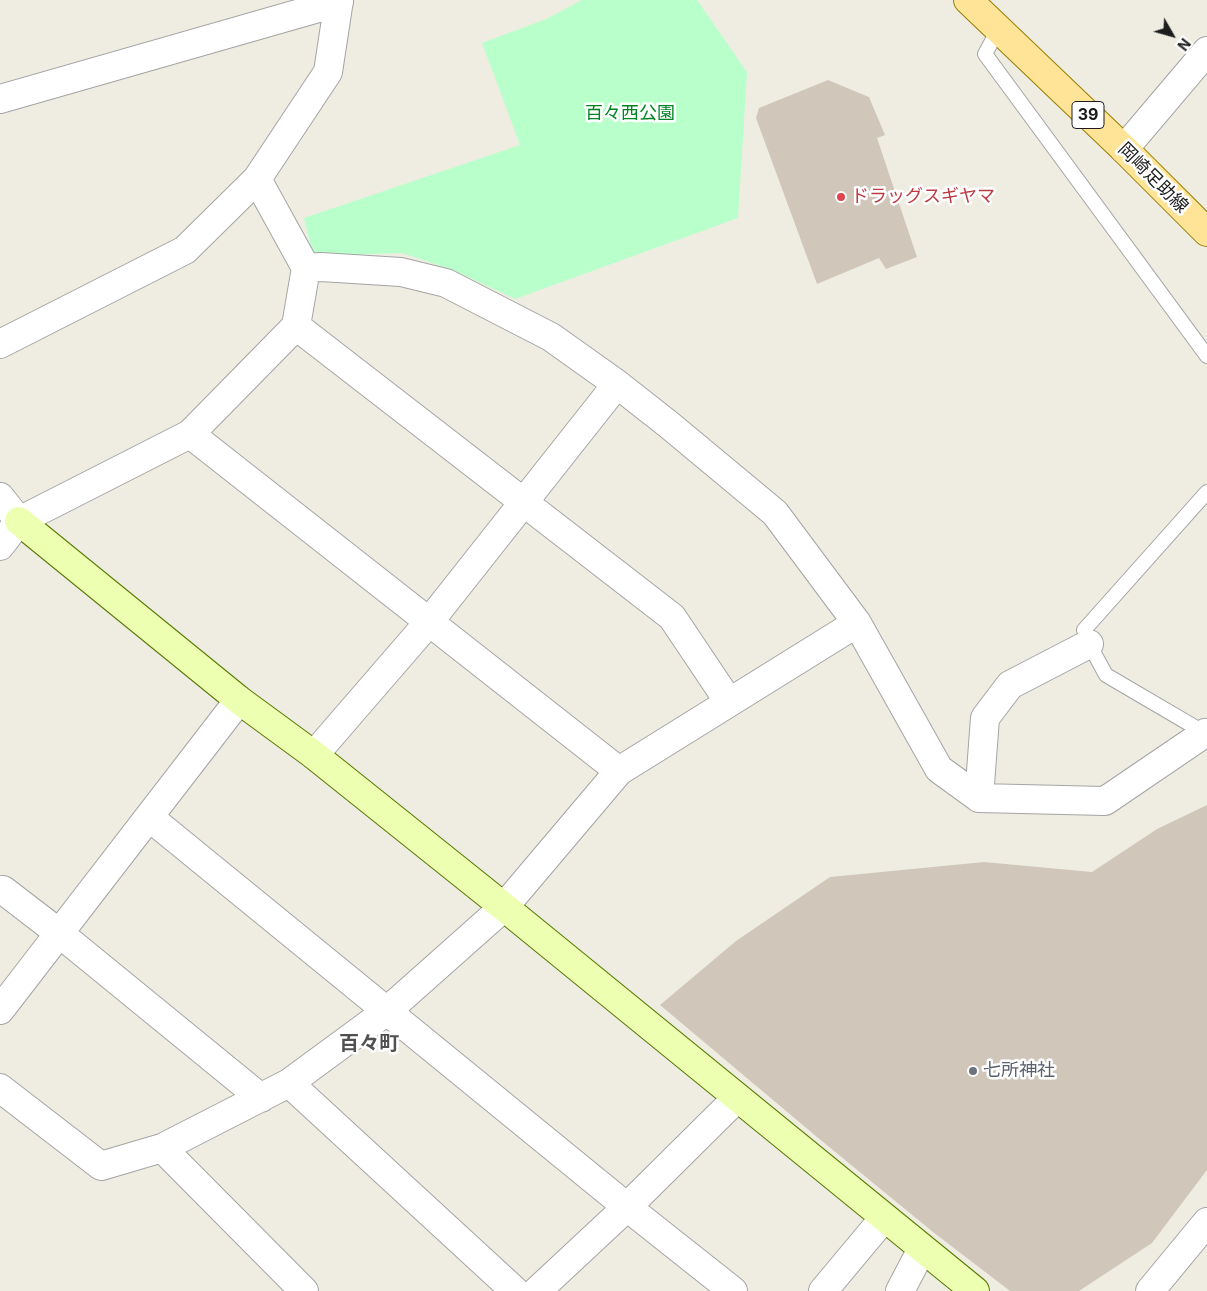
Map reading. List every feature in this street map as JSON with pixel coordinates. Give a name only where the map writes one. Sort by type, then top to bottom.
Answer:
[{"type":"main road","name":"岡崎足助線","points":[[968,0],[1124,149],[1207,232]]},
{"type":"street","points":[[0,99],[339,1],[328,72],[257,178],[185,250],[0,344]]},
{"type":"street","points":[[1124,149],[1207,51]]},
{"type":"street","points":[[0,546],[20,520],[190,434],[296,326],[306,268],[257,178]]},
{"type":"street","points":[[306,268],[321,267],[401,272],[446,283],[551,337],[617,384],[668,424],[775,513],[857,622],[939,769],[979,798],[1105,801],[1206,733]]},
{"type":"street","points":[[296,326],[672,617],[729,702]]},
{"type":"street","points":[[314,755],[429,622],[617,384]]},
{"type":"street","points":[[190,434],[619,771]]},
{"type":"street","points":[[0,497],[20,520],[239,700],[314,755],[504,907],[975,1291]]},
{"type":"street","points":[[0,1088],[101,1166],[162,1148],[289,1083],[387,1012],[504,907],[619,771],[857,622]]},
{"type":"street","points":[[979,798],[985,718],[1010,684],[1089,644]]},
{"type":"street","points":[[0,1010],[239,700]]},
{"type":"street","points":[[149,817],[627,1207],[733,1291]]},
{"type":"street","points":[[3,890],[59,933],[260,1098]]},
{"type":"street","points":[[289,1083],[516,1291]]},
{"type":"street","points":[[537,1291],[627,1207],[737,1098]]},
{"type":"street","points":[[162,1148],[304,1291]]},
{"type":"street","points":[[823,1291],[884,1218]]},
{"type":"street","points":[[1150,1291],[1207,1222]]},
{"type":"street","points":[[900,1291],[922,1249]]},
{"type":"lane","points":[[998,30],[985,54],[1207,356]]},
{"type":"lane","points":[[1206,733],[1106,675],[1089,644],[1084,630],[1207,492]]},
{"type":"green space","name":"百々西公園","points":[[582,0],[697,0],[747,72],[738,218],[515,299],[453,270],[402,253],[313,256],[304,218],[520,145],[482,43],[546,19]]},
{"type":"building","name":"ドラッグスギヤマ","points":[[828,80],[869,97],[885,135],[877,138],[917,257],[886,269],[879,258],[817,284],[756,118],[759,108]]},
{"type":"building","name":"七所神社","points":[[1207,805],[1207,1170],[1152,1243],[1079,1291],[1010,1291],[933,1232],[660,1005],[736,941],[830,877],[984,862],[1092,872],[1157,829]]},
{"type":"place","name":"ドラッグスギヤマ","points":[[841,197]]},
{"type":"place","name":"七所神社","points":[[973,1071]]},
{"type":"district","name":"百々町","points":[[369,1044]]}]
